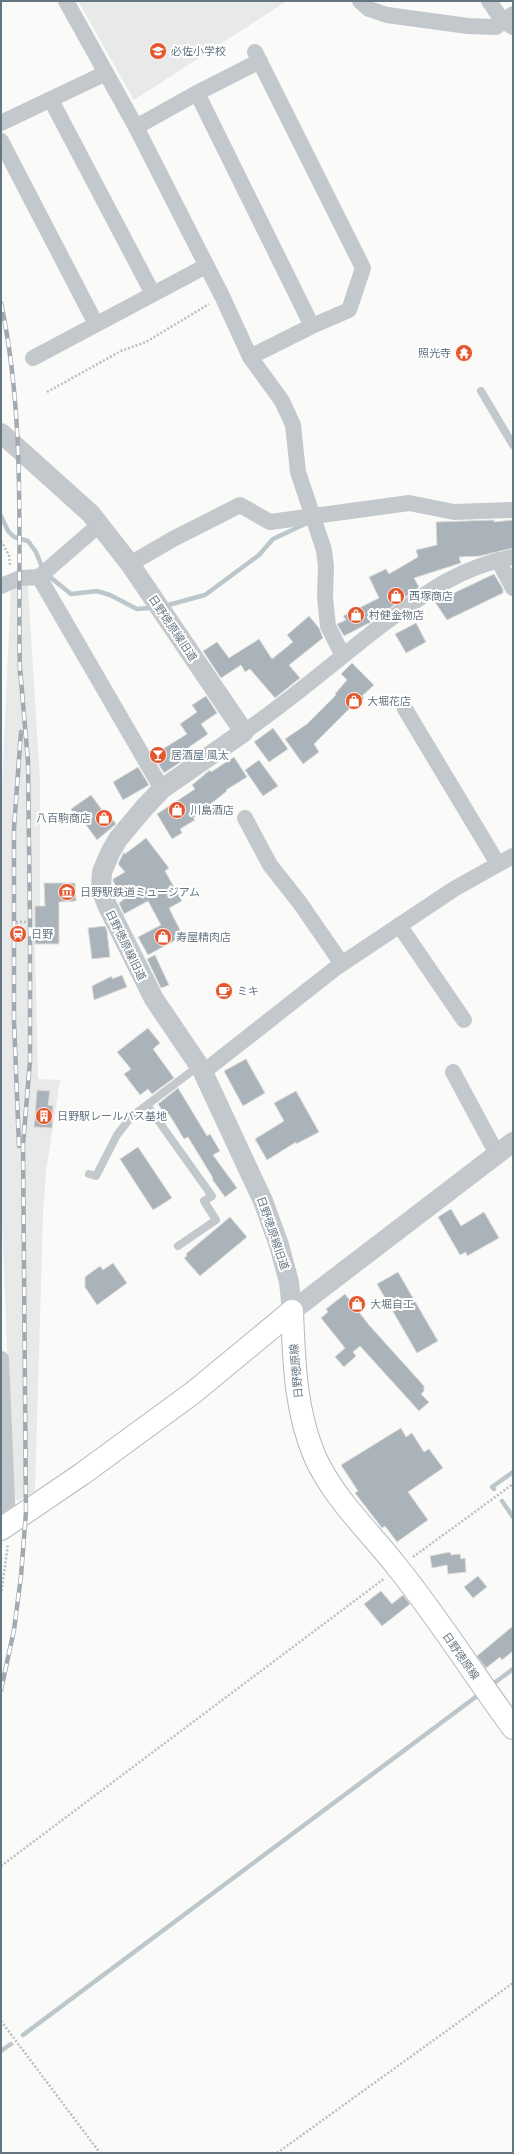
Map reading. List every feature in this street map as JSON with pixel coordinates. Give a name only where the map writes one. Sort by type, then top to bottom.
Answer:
[{"type":"main road","points":[[4,1526],[82,1474],[194,1392],[292,1311]]},
{"type":"main road","name":"日野徳原線","points":[[292,1311],[296,1378],[300,1410],[316,1457],[334,1490],[398,1568],[513,1728]]},
{"type":"street","points":[[66,1],[136,127],[222,296],[250,357],[282,401],[293,425],[298,472],[314,517],[326,566],[325,597],[328,626],[342,656]]},
{"type":"street","points":[[360,1],[369,9],[387,15],[415,19],[468,26],[496,27],[509,21],[490,1]]},
{"type":"street","points":[[136,127],[258,56],[363,268],[350,310],[312,326],[250,357]]},
{"type":"street","points":[[1,123],[106,73]]},
{"type":"street","points":[[196,93],[312,326]]},
{"type":"street","points":[[51,100],[153,294]]},
{"type":"street","points":[[1,141],[96,324]]},
{"type":"street","points":[[34,358],[206,266]]},
{"type":"street","name":"日野徳原線旧道","points":[[1,433],[91,514],[100,525],[130,564],[244,732],[162,789],[118,839],[102,872],[101,889],[107,905],[154,999],[202,1070],[263,1200],[289,1282],[292,1311]]},
{"type":"street","points":[[130,564],[173,539],[240,505],[270,522],[409,503],[454,512],[513,510]]},
{"type":"street","points":[[6,584],[20,578],[38,577],[100,525]]},
{"type":"street","points":[[244,732],[298,692],[428,590],[465,571],[506,558],[513,588]]},
{"type":"street","points":[[38,577],[162,789]]},
{"type":"street","points":[[405,709],[498,864]]},
{"type":"street","points":[[245,818],[270,865],[300,903],[342,964]]},
{"type":"street","points":[[202,1070],[212,1066],[342,964],[454,889],[513,856]]},
{"type":"street","points":[[399,925],[464,1020]]},
{"type":"street","points":[[453,1072],[497,1154]]},
{"type":"street","points":[[292,1311],[513,1142]]},
{"type":"street","points":[[1,1359],[4,1526]]},
{"type":"lane","points":[[481,391],[513,445]]},
{"type":"lane","points":[[89,1174],[96,1176],[117,1135],[132,1117],[192,1071],[202,1070]]},
{"type":"lane","points":[[147,1105],[212,1196],[204,1201],[216,1220],[178,1246]]},
{"type":"path","points":[[47,392],[121,351],[146,342],[222,296]]},
{"type":"path","points":[[1,541],[10,555],[6,584]]},
{"type":"path","points":[[12,922],[32,922]]},
{"type":"path","points":[[1,1866],[398,1568],[513,1484]]},
{"type":"path","points":[[1,1595],[8,1549],[4,1526]]},
{"type":"path","points":[[278,2153],[513,1983]]},
{"type":"path","points":[[1,2021],[100,2153]]},
{"type":"shaded area","name":"必佐小学校","points":[[78,1],[287,1],[134,100]]},
{"type":"shaded area","points":[[24,585],[28,586],[40,782],[40,906],[59,906],[59,944],[35,944],[38,1079],[60,1080],[46,1172],[43,1213],[35,1491],[18,1501],[13,1497],[1,1195],[1,808],[11,589]]},
{"type":"building","points":[[494,520],[494,522],[513,520],[513,548],[480,556],[459,557],[461,563],[414,578],[419,587],[371,622],[344,636],[337,624],[346,620],[343,616],[379,598],[369,577],[386,569],[389,574],[418,557],[416,550],[437,545],[436,522]]},
{"type":"building","points":[[494,574],[503,589],[503,593],[447,620],[435,602]]},
{"type":"building","points":[[309,616],[319,628],[323,638],[289,665],[300,678],[275,698],[250,669],[245,672],[241,665],[221,678],[203,651],[217,642],[229,658],[259,639],[272,659],[293,642],[287,635]]},
{"type":"building","points":[[416,623],[426,642],[406,653],[395,634]]},
{"type":"building","points":[[352,663],[374,685],[362,696],[364,698],[353,710],[350,708],[314,744],[319,752],[303,764],[285,739],[307,724],[336,695],[335,694],[347,680],[341,674]]},
{"type":"building","points":[[206,696],[217,713],[201,724],[208,734],[189,747],[193,754],[164,773],[153,755],[187,734],[180,724],[197,712],[192,705]]},
{"type":"building","points":[[273,728],[288,749],[269,762],[254,742]]},
{"type":"building","points":[[234,757],[247,777],[226,790],[227,791],[193,818],[195,820],[180,829],[182,833],[172,839],[157,814],[195,789],[192,785],[210,770],[211,772]]},
{"type":"building","points":[[259,760],[278,786],[263,796],[245,770]]},
{"type":"building","points":[[138,767],[149,785],[123,800],[113,782]]},
{"type":"building","points":[[91,795],[105,814],[107,812],[116,824],[97,840],[84,822],[81,824],[71,809]]},
{"type":"building","points":[[146,838],[169,868],[165,871],[182,901],[169,908],[183,936],[148,955],[138,937],[161,925],[148,901],[124,914],[119,903],[123,900],[113,881],[113,879],[125,872],[118,864],[124,852],[125,854]]},
{"type":"building","points":[[44,883],[75,883],[76,901],[59,902],[59,944],[35,944],[35,906],[45,906]]},
{"type":"building","points":[[105,926],[110,957],[92,959],[88,928]]},
{"type":"building","points":[[155,955],[169,985],[161,988],[147,959]]},
{"type":"building","points":[[122,975],[127,987],[94,1000],[92,986],[112,976],[112,979]]},
{"type":"building","points":[[148,1028],[160,1043],[153,1049],[174,1078],[152,1094],[148,1089],[140,1095],[124,1074],[131,1069],[117,1052]]},
{"type":"building","points":[[246,1059],[265,1093],[243,1106],[224,1071]]},
{"type":"building","points":[[178,1088],[207,1136],[210,1134],[220,1151],[213,1155],[237,1188],[225,1197],[212,1179],[213,1178],[188,1137],[184,1139],[169,1114],[166,1116],[158,1104]]},
{"type":"building","name":"日野駅レールバス基地","points":[[37,1090],[50,1091],[48,1105],[53,1106],[52,1128],[34,1127]]},
{"type":"building","points":[[296,1091],[319,1132],[296,1144],[296,1142],[267,1160],[255,1139],[284,1121],[274,1103]]},
{"type":"building","points":[[138,1147],[172,1198],[153,1210],[120,1159]]},
{"type":"building","points":[[451,1209],[461,1226],[484,1212],[499,1238],[467,1256],[466,1252],[460,1255],[438,1217]]},
{"type":"building","points":[[230,1217],[247,1237],[200,1276],[184,1258],[187,1256],[186,1254]]},
{"type":"building","points":[[113,1263],[127,1283],[97,1305],[85,1287],[85,1277],[100,1266],[103,1270]]},
{"type":"building","points":[[398,1272],[438,1341],[417,1353],[377,1284]]},
{"type":"building","points":[[345,1294],[369,1325],[424,1386],[424,1391],[421,1394],[429,1402],[419,1411],[360,1346],[353,1352],[356,1356],[344,1367],[335,1357],[345,1348],[321,1318],[328,1312],[326,1309]]},
{"type":"building","points":[[401,1428],[406,1437],[412,1433],[424,1452],[429,1449],[443,1468],[408,1492],[428,1520],[397,1542],[385,1526],[382,1528],[355,1493],[358,1491],[341,1465]]},
{"type":"building","points":[[450,1552],[451,1555],[460,1554],[461,1559],[465,1558],[466,1572],[448,1574],[447,1565],[432,1568],[430,1556]]},
{"type":"building","points":[[478,1576],[487,1587],[473,1598],[464,1587]]},
{"type":"building","points":[[381,1591],[392,1604],[403,1595],[410,1604],[382,1626],[364,1604]]},
{"type":"building","points":[[513,1626],[513,1651],[502,1660],[500,1657],[486,1668],[477,1656]]},
{"type":"waterway","points":[[1,516],[8,531],[14,537],[28,541],[36,552],[42,567]]},
{"type":"waterway","points":[[168,605],[205,595],[259,555],[273,539],[305,524]]},
{"type":"waterway","points":[[50,577],[71,594],[97,591],[110,595],[137,609],[150,608]]},
{"type":"waterway","points":[[494,1489],[492,1487],[513,1472]]},
{"type":"waterway","points":[[502,1501],[513,1517]]},
{"type":"waterway","points":[[490,1686],[513,1669]]},
{"type":"waterway","points":[[23,2035],[481,1693]]},
{"type":"waterway","points":[[1,2051],[11,2044]]},
{"type":"railway","points":[[1,303],[15,395],[18,442],[20,674]]},
{"type":"railway","points":[[1,1690],[14,1630],[21,1576],[26,1512],[23,1145],[30,1061],[30,925],[28,762],[20,668]]},
{"type":"railway","points":[[19,1146],[14,1021],[14,828],[21,732]]},
{"type":"place","name":"必佐小学校","points":[[158,51]]},
{"type":"place","name":"照光寺","points":[[464,353]]},
{"type":"place","name":"西塚商店","points":[[396,596]]},
{"type":"place","name":"村健金物店","points":[[356,615]]},
{"type":"place","name":"大堀花店","points":[[354,701]]},
{"type":"place","name":"居酒屋 風太","points":[[158,755]]},
{"type":"place","name":"川島酒店","points":[[177,810]]},
{"type":"place","name":"八百駒商店","points":[[104,818]]},
{"type":"place","name":"日野駅鉄道ミュージアム","points":[[67,892]]},
{"type":"place","name":"日野","points":[[18,934]]},
{"type":"place","name":"寿屋精肉店","points":[[163,937]]},
{"type":"place","name":"ミキ","points":[[224,991]]},
{"type":"place","name":"日野駅レールバス基地","points":[[44,1116]]},
{"type":"place","name":"大堀自工","points":[[357,1304]]}]
